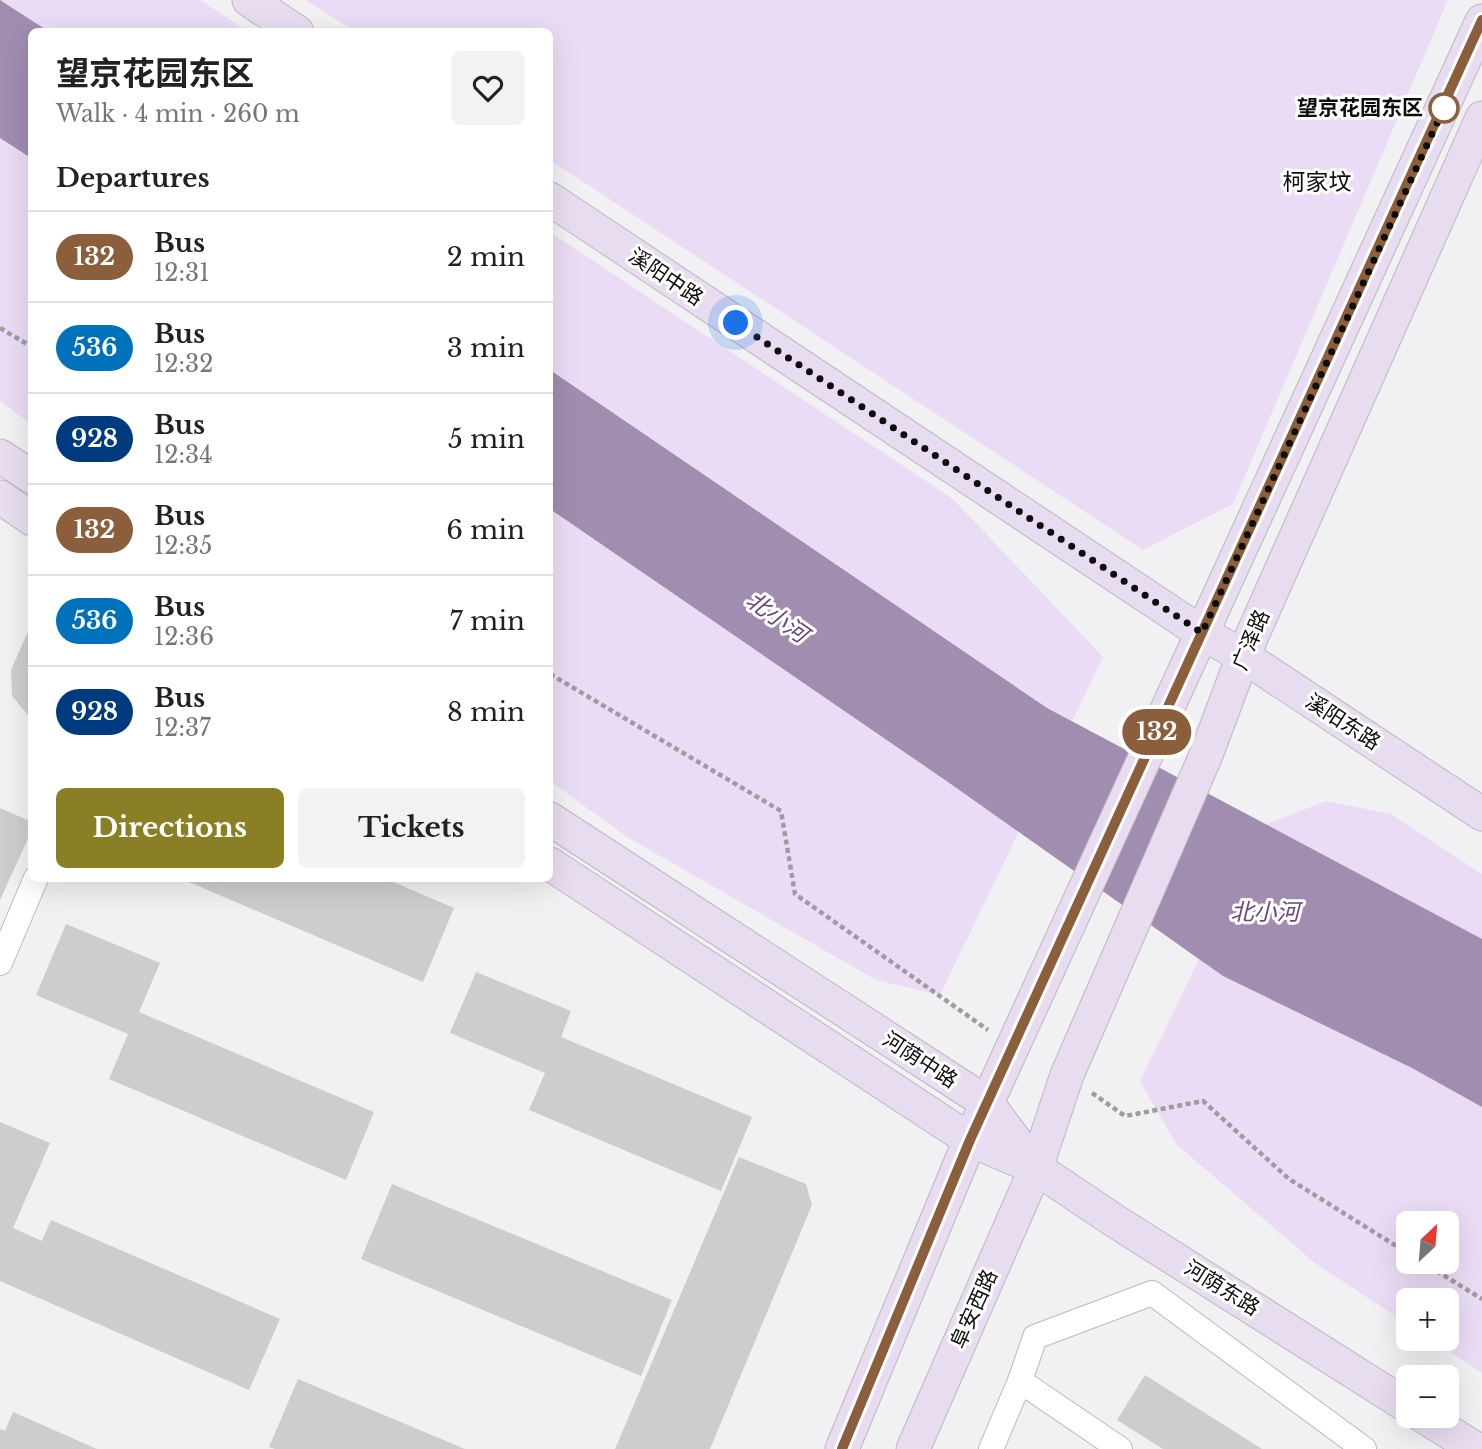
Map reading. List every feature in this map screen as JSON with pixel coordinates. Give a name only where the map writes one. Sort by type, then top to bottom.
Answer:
[{"type":"main road","points":[[249,0],[291,28]]},
{"type":"main road","points":[[842,1449],[987,1102],[1482,20]]},
{"type":"main road","name":"广泽路","points":[[1036,1168],[1067,1075],[1206,755],[1242,656],[1482,118]]},
{"type":"main road","name":"溪阳中路","points":[[553,201],[1202,633]]},
{"type":"main road","points":[[0,456],[28,474]]},
{"type":"main road","points":[[0,497],[28,516]]},
{"type":"main road","name":"溪阳东路","points":[[1202,633],[1242,656],[1482,814]]},
{"type":"main road","name":"河荫中路","points":[[553,821],[987,1102],[1036,1168]]},
{"type":"main road","name":"河荫中路","points":[[553,866],[970,1140],[1036,1168]]},
{"type":"main road","name":"河荫东路","points":[[1036,1168],[1396,1399]]},
{"type":"main road","name":"阜安西路","points":[[913,1449],[1036,1168]]},
{"type":"main road","points":[[1442,1428],[1476,1449]]},
{"type":"street","points":[[0,963],[34,882]]},
{"type":"street","points":[[991,1449],[1020,1381],[1035,1337],[1152,1293],[1364,1449]]},
{"type":"street","points":[[1020,1381],[1120,1449]]},
{"type":"path","points":[[0,328],[28,345]]},
{"type":"path","points":[[553,676],[781,811],[795,894],[962,1013],[1013,1045]]},
{"type":"path","points":[[1067,1075],[1125,1116],[1203,1101],[1289,1179],[1396,1246]]},
{"type":"path","points":[[1441,1274],[1482,1299]]},
{"type":"shaded area","points":[[0,0],[200,0],[242,28],[28,28],[28,422],[0,401]]},
{"type":"shaded area","points":[[306,0],[1448,0],[1233,504],[1143,550],[553,162],[553,28],[349,28]]},
{"type":"shaded area","points":[[553,234],[953,499],[1103,657],[940,995],[876,980],[627,837],[553,783]]},
{"type":"shaded area","points":[[1326,801],[1391,814],[1482,874],[1482,1373],[1448,1351],[1459,1351],[1459,1288],[1396,1288],[1396,1316],[1316,1264],[1176,1144],[1140,1081],[1264,825]]},
{"type":"water","points":[[0,0],[43,28],[28,28],[28,156],[0,138]]},
{"type":"water","name":"北小河","points":[[553,372],[1047,708],[1482,939],[1482,1107],[1412,1068],[1223,976],[948,782],[553,511]]},
{"type":"building","points":[[28,631],[28,715],[12,696],[11,670]]},
{"type":"building","points":[[0,808],[28,820],[28,839],[0,900]]},
{"type":"building","points":[[189,882],[393,882],[454,908],[423,982]]},
{"type":"building","points":[[66,924],[160,963],[139,1012],[374,1112],[346,1180],[109,1079],[128,1034],[36,995]]},
{"type":"building","points":[[476,972],[571,1011],[561,1037],[752,1117],[721,1191],[529,1110],[545,1073],[450,1033]]},
{"type":"building","points":[[0,1122],[50,1143],[13,1228],[42,1241],[51,1220],[280,1319],[249,1390],[0,1281]]},
{"type":"building","points":[[739,1157],[806,1184],[812,1205],[710,1449],[615,1449]]},
{"type":"building","points":[[392,1184],[672,1300],[641,1376],[361,1259]]},
{"type":"building","points":[[1145,1375],[1262,1449],[1163,1449],[1117,1420]]},
{"type":"building","points":[[298,1379],[465,1449],[269,1447]]},
{"type":"building","points":[[13,1412],[97,1449],[0,1449],[0,1429],[5,1431]]},
{"type":"bus line","name":"132","points":[[842,1449],[970,1140],[1482,20]]},
{"type":"place","name":"望京花园东区","points":[[1444,108]]},
{"type":"district","name":"柯家坟","points":[[1317,182]]},
{"type":"route","points":[[736,323],[1202,633],[1444,108]]}]
